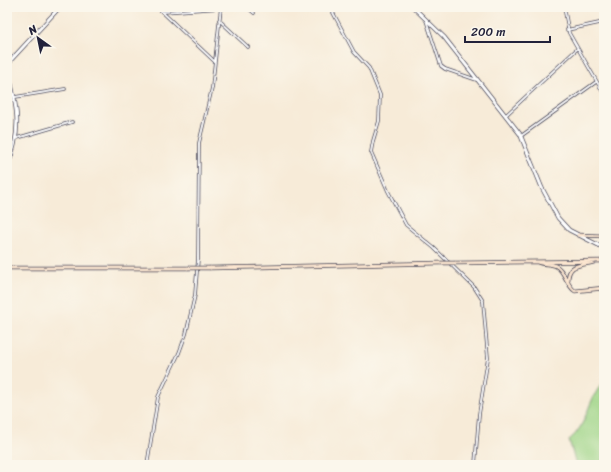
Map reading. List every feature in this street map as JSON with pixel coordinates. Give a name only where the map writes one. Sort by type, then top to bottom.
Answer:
[{"type":"main road","points":[[578,235],[604,236]]},
{"type":"main road","points":[[568,283],[570,270],[574,266],[598,261]]},
{"type":"main road","points":[[7,268],[210,268],[604,261]]},
{"type":"main road","points":[[536,262],[557,266],[561,270],[571,288],[579,292],[604,288]]},
{"type":"street","points":[[7,167],[17,138],[18,121],[15,97],[7,68],[9,59],[60,7]]},
{"type":"street","points":[[157,7],[214,61]]},
{"type":"street","points":[[247,7],[254,13]]},
{"type":"street","points":[[330,7],[354,52],[369,68],[380,95],[379,121],[371,152],[388,191],[406,224],[428,242],[474,287],[484,300],[488,358],[479,414],[475,465]]},
{"type":"street","points":[[413,7],[444,38],[521,136],[542,188],[558,218],[564,225],[578,235],[604,246]]},
{"type":"street","points":[[564,7],[567,30],[604,94]]},
{"type":"street","points":[[146,465],[158,397],[179,353],[193,309],[197,284],[198,143],[212,88],[220,8],[162,12]]},
{"type":"street","points":[[426,19],[441,66],[477,80]]},
{"type":"street","points":[[219,20],[248,47]]},
{"type":"street","points":[[567,30],[604,22]]},
{"type":"street","points":[[506,115],[577,49]]},
{"type":"street","points":[[521,136],[596,82]]},
{"type":"street","points":[[15,97],[66,90]]},
{"type":"street","points":[[17,138],[72,122]]},
{"type":"green space","points":[[604,382],[604,465],[576,465],[569,440],[580,427],[594,396]]}]
